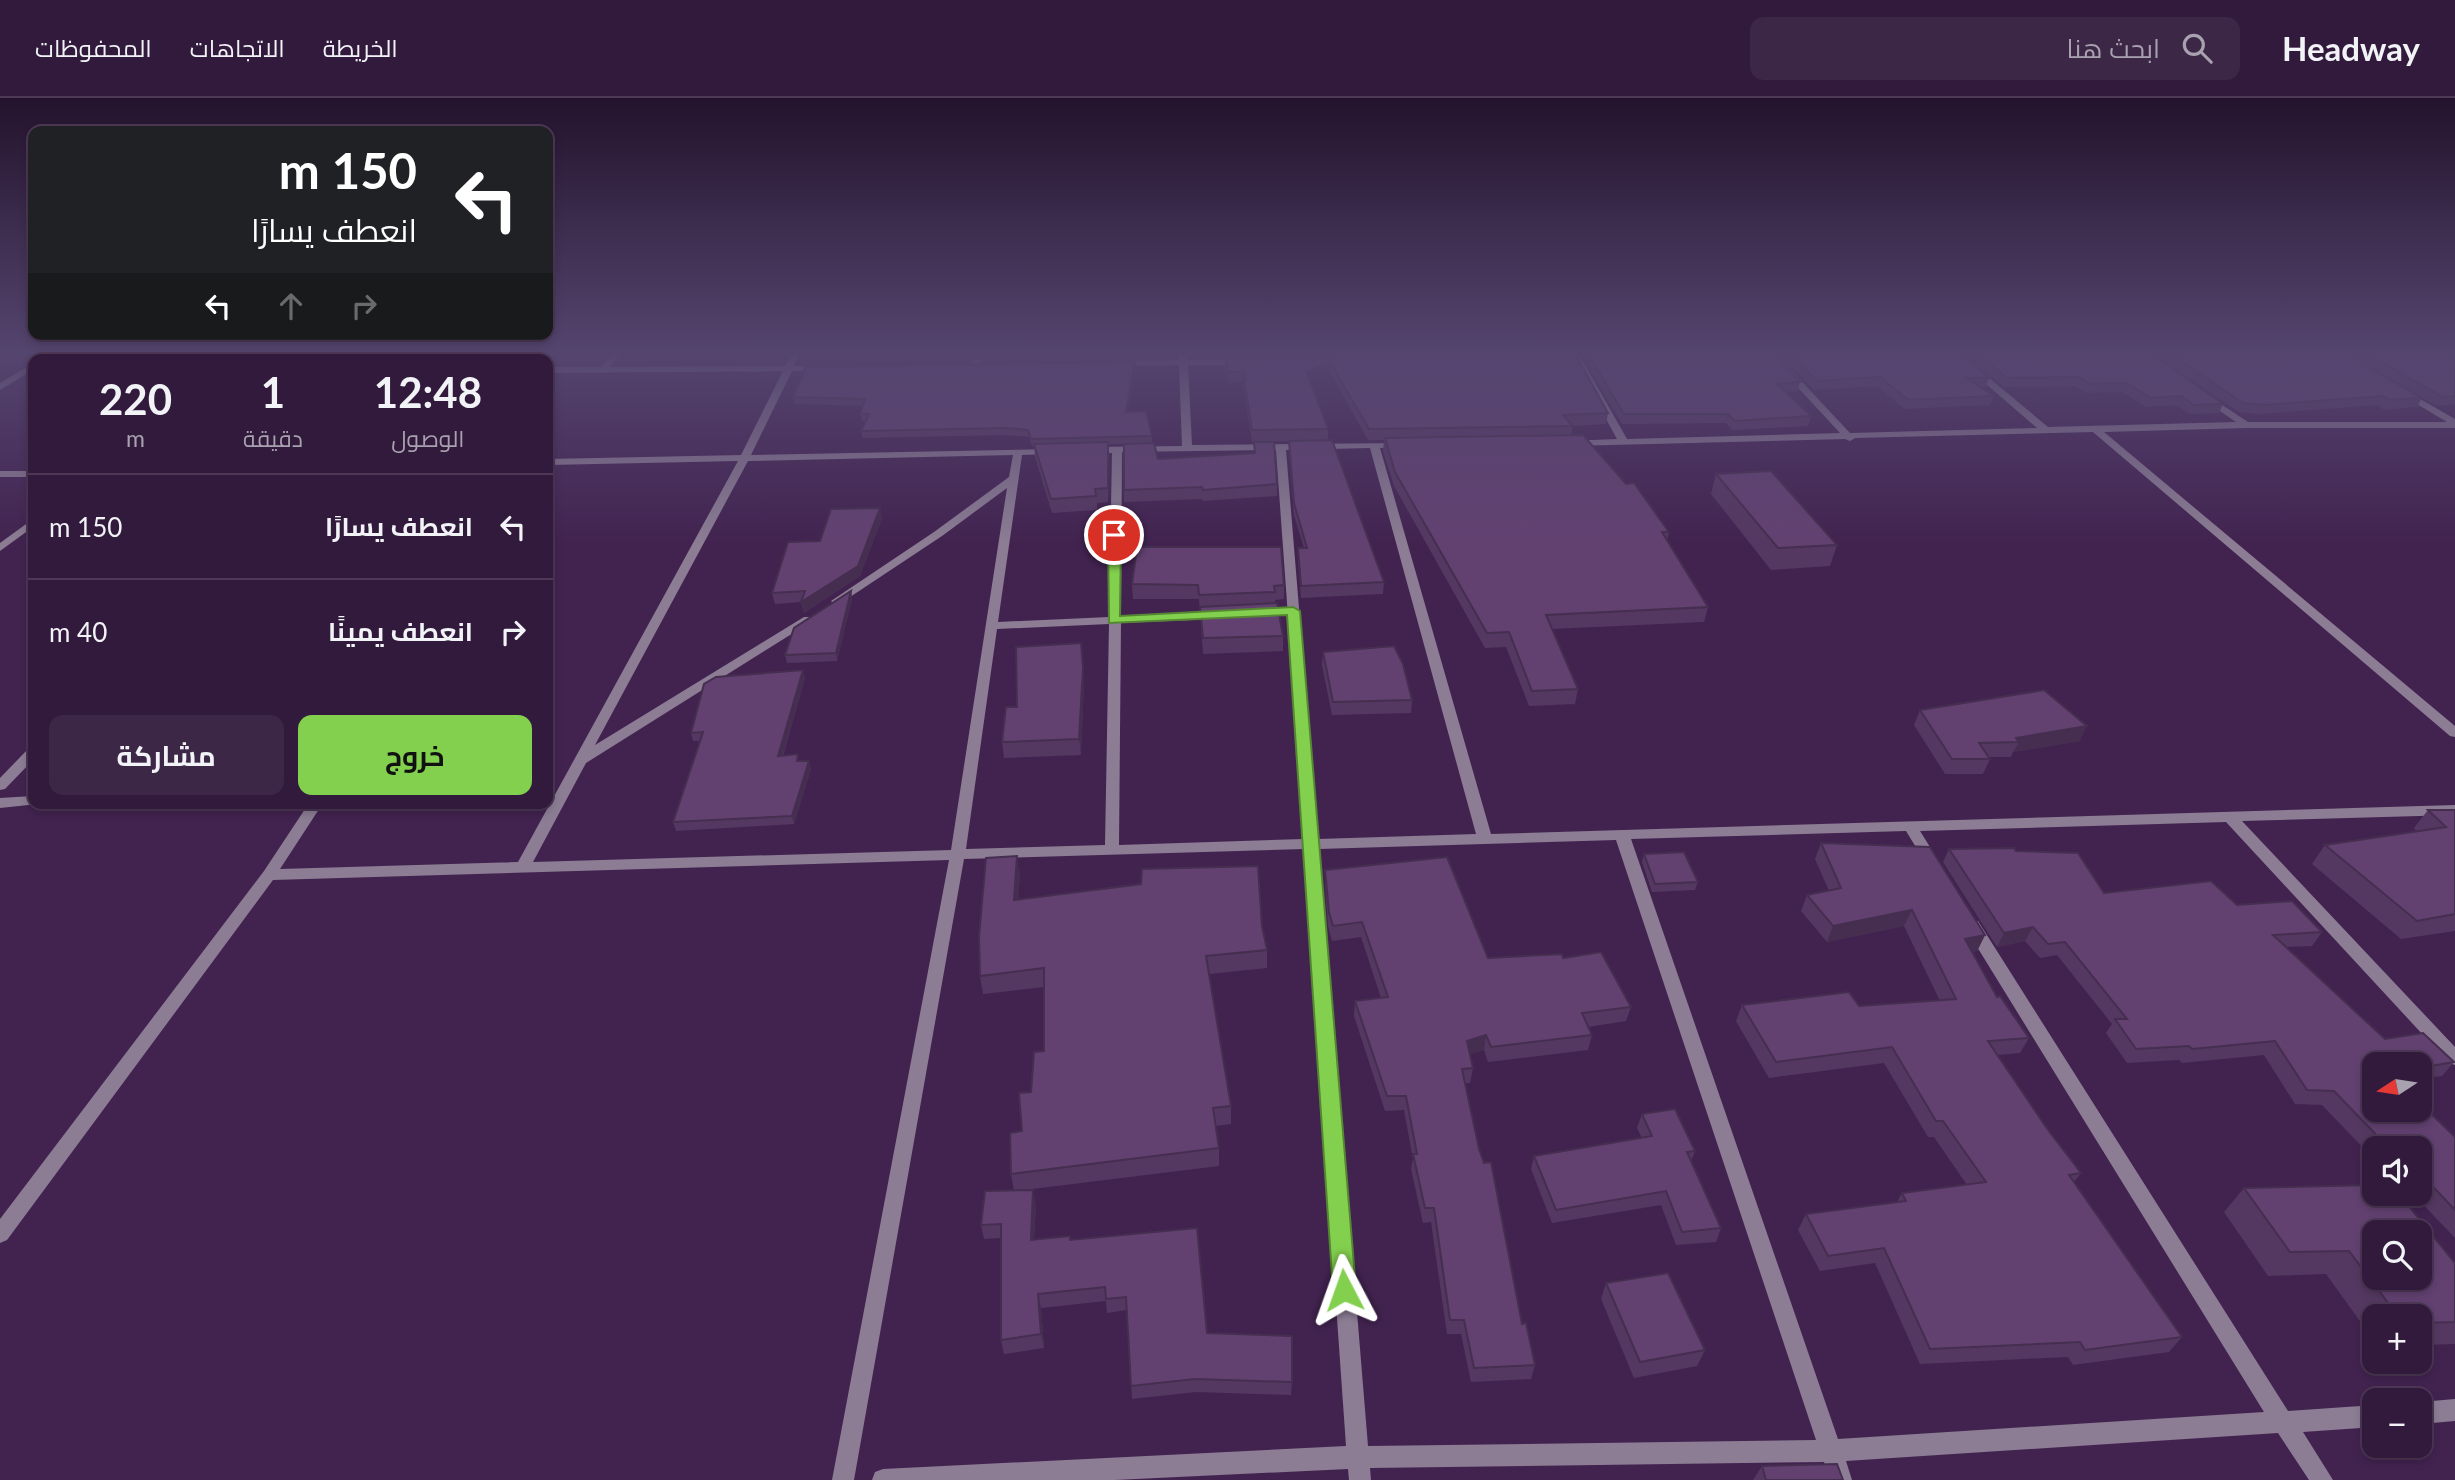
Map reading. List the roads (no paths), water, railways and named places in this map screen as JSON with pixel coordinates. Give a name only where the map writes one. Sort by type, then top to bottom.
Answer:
[{"type":"street","points":[[522,867],[765,415]]},
{"type":"street","points":[[1186,415],[1187,448]]},
{"type":"street","points":[[1610,415],[1624,442]]},
{"type":"street","points":[[1829,415],[1850,438]]},
{"type":"street","points":[[2028,415],[2048,432]]},
{"type":"street","points":[[2232,415],[2246,425]]},
{"type":"street","points":[[1555,443],[1850,438],[2246,425],[2455,424]]},
{"type":"street","points":[[2096,430],[2455,733]]},
{"type":"street","points":[[1374,445],[1485,839]]},
{"type":"street","points":[[1080,450],[1416,445]]},
{"type":"street","points":[[1281,446],[1360,1480]]},
{"type":"street","points":[[1112,850],[1117,449]]},
{"type":"street","points":[[553,465],[745,457],[1067,450]]},
{"type":"street","points":[[843,1480],[958,854],[1018,451]]},
{"type":"street","points":[[0,474],[28,474]]},
{"type":"street","points":[[826,608],[938,534],[1014,478]]},
{"type":"street","points":[[0,548],[28,526]]},
{"type":"street","points":[[1279,611],[1293,611]]},
{"type":"street","points":[[992,625],[1238,614]]},
{"type":"street","points":[[580,760],[814,615]]},
{"type":"street","points":[[0,786],[28,757]]},
{"type":"street","points":[[0,803],[28,801]]},
{"type":"street","points":[[0,1234],[269,875],[312,809]]},
{"type":"street","points":[[269,875],[2455,810]]},
{"type":"street","points":[[2230,817],[2455,1059]]},
{"type":"street","points":[[1910,826],[1940,873]]},
{"type":"street","points":[[1622,835],[1840,1480]]},
{"type":"street","points":[[1961,908],[2322,1480]]},
{"type":"street","points":[[2432,1412],[2455,1410]]},
{"type":"street","points":[[883,1480],[1357,1457],[1829,1451],[2362,1417]]}]
